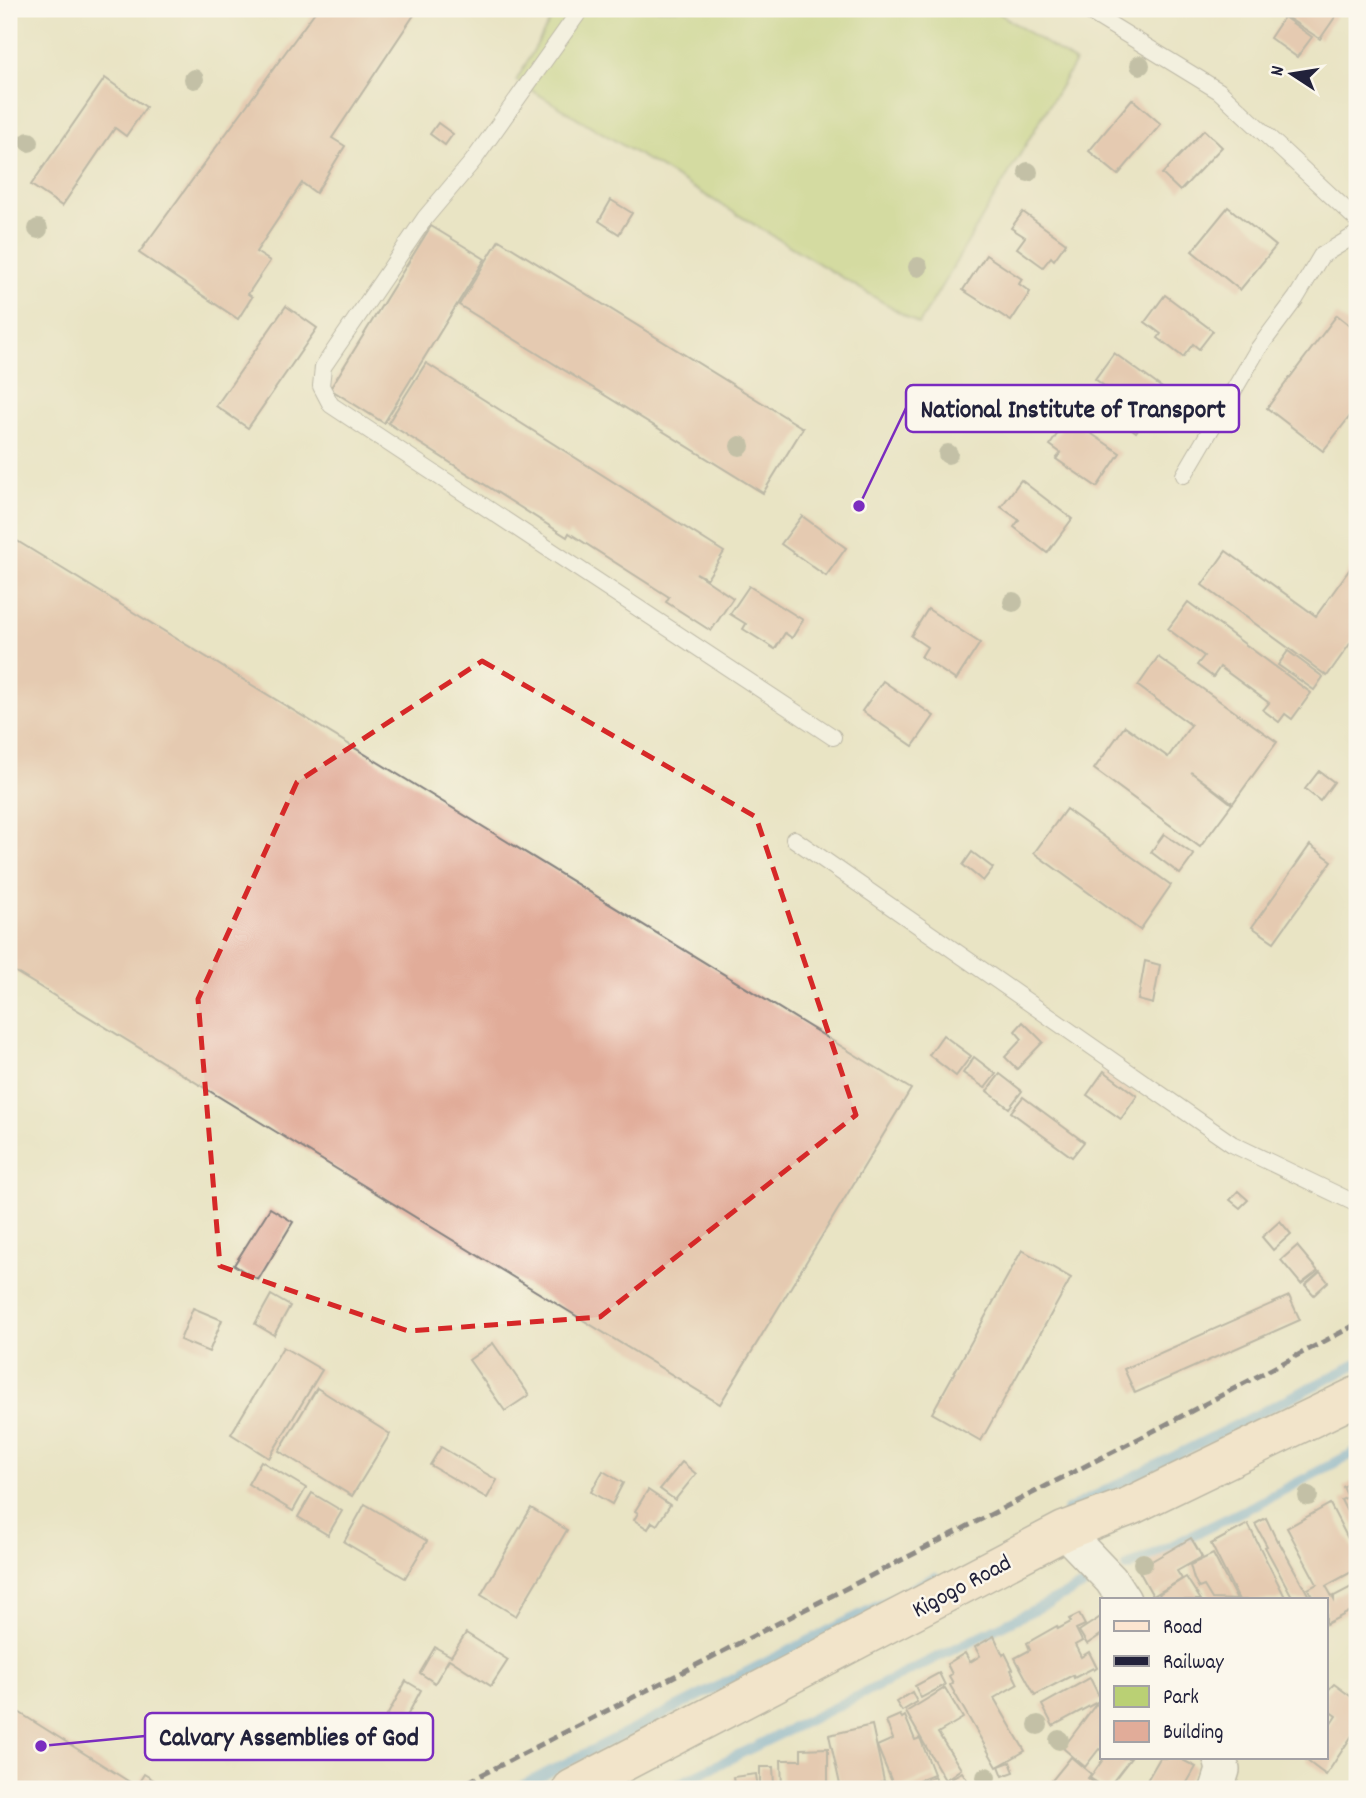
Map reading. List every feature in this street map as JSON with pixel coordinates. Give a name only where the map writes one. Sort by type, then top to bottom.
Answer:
[{"type":"main road","name":"Kigogo Road","points":[[572,1789],[1064,1531],[1130,1506],[1357,1396]]},
{"type":"street","points":[[1064,1531],[1111,1580],[1123,1598]]},
{"type":"street","points":[[1217,1789],[1223,1770],[1220,1759]]},
{"type":"lane","points":[[581,9],[473,161],[425,218],[323,367],[321,386],[331,405],[833,737]]},
{"type":"lane","points":[[1084,9],[1219,90],[1357,220]]},
{"type":"lane","points":[[1184,475],[1258,349],[1296,298],[1321,256],[1357,234]]},
{"type":"lane","points":[[794,839],[1232,1144],[1357,1204]]},
{"type":"highlighted area","points":[[482,661],[756,817],[856,1115],[600,1317],[408,1331],[220,1266],[198,999],[297,782]]},
{"type":"green space","points":[[557,9],[992,9],[1075,62],[919,324],[516,81]]},
{"type":"building","points":[[317,9],[418,9],[332,138],[345,146],[316,193],[302,183],[256,252],[270,261],[248,294],[252,297],[238,319],[139,253]]},
{"type":"building","points":[[1289,9],[1340,10],[1320,39],[1285,16]]},
{"type":"building","points":[[1284,17],[1312,37],[1297,57],[1270,38]]},
{"type":"building","points":[[105,78],[146,107],[126,136],[115,128],[62,206],[31,185]]},
{"type":"building","points":[[1132,99],[1161,124],[1118,175],[1089,151]]},
{"type":"building","points":[[438,123],[453,134],[445,145],[430,134]]},
{"type":"building","points":[[1204,130],[1222,147],[1180,191],[1162,174]]},
{"type":"building","points":[[611,200],[632,213],[619,234],[599,221]]},
{"type":"building","points":[[1228,207],[1276,246],[1240,290],[1192,251]]},
{"type":"building","points":[[1023,212],[1066,243],[1054,260],[1051,257],[1043,267],[1017,248],[1025,237],[1011,228]]},
{"type":"building","points":[[431,226],[485,259],[384,423],[330,389]]},
{"type":"building","points":[[499,240],[803,428],[763,493],[459,305]]},
{"type":"building","points":[[986,255],[1022,279],[1019,284],[1030,292],[1011,321],[963,290]]},
{"type":"building","points":[[1165,295],[1213,331],[1199,349],[1193,344],[1183,357],[1158,338],[1161,334],[1145,322]]},
{"type":"building","points":[[286,306],[317,328],[248,428],[216,406]]},
{"type":"building","points":[[1337,315],[1357,331],[1357,407],[1323,451],[1267,408]]},
{"type":"building","points":[[1114,353],[1165,390],[1136,432],[1096,403],[1107,388],[1095,379]]},
{"type":"building","points":[[426,363],[724,552],[707,579],[696,573],[733,598],[711,631],[666,602],[669,597],[569,533],[567,537],[388,423]]},
{"type":"building","points":[[1068,418],[1120,453],[1097,487],[1056,459],[1061,453],[1050,445]]},
{"type":"building","points":[[1021,480],[1072,519],[1047,553],[1014,527],[1019,520],[1001,507]]},
{"type":"building","points":[[802,516],[846,548],[826,576],[781,544]]},
{"type":"building","points":[[9,536],[911,1089],[720,1404],[9,968]]},
{"type":"building","points":[[1226,551],[1316,616],[1357,559],[1357,634],[1327,676],[1202,585]]},
{"type":"building","points":[[749,586],[803,620],[792,638],[785,633],[775,649],[743,629],[746,624],[730,614]]},
{"type":"building","points":[[1188,602],[1311,693],[1292,719],[1285,714],[1279,722],[1263,710],[1269,703],[1220,667],[1213,677],[1197,665],[1204,656],[1168,629]]},
{"type":"building","points":[[928,609],[980,643],[956,680],[921,657],[927,647],[911,636]]},
{"type":"building","points":[[1288,651],[1323,677],[1314,690],[1278,665]]},
{"type":"building","points":[[1158,657],[1277,742],[1233,803],[1191,772],[1232,804],[1200,847],[1094,769],[1125,726],[1168,757],[1191,725],[1138,686]]},
{"type":"building","points":[[883,681],[934,716],[913,746],[862,711]]},
{"type":"building","points":[[1319,771],[1334,782],[1320,801],[1305,789]]},
{"type":"building","points":[[1066,809],[1171,885],[1140,930],[1034,853]]},
{"type":"building","points":[[1164,834],[1194,855],[1180,874],[1151,852]]},
{"type":"building","points":[[1310,845],[1332,861],[1274,942],[1252,927]]},
{"type":"building","points":[[972,852],[993,868],[983,881],[963,865]]},
{"type":"building","points":[[1145,961],[1160,965],[1153,1004],[1138,1000]]},
{"type":"building","points":[[1023,1022],[1043,1042],[1017,1069],[1005,1057],[1022,1039],[1015,1031]]},
{"type":"building","points":[[943,1035],[971,1056],[956,1076],[929,1055]]},
{"type":"building","points":[[974,1057],[996,1074],[985,1088],[963,1073]]},
{"type":"building","points":[[1104,1071],[1137,1096],[1121,1119],[1087,1095]]},
{"type":"building","points":[[1000,1074],[1022,1091],[1009,1108],[987,1091]]},
{"type":"building","points":[[1023,1097],[1084,1142],[1072,1157],[1011,1112]]},
{"type":"building","points":[[1238,1191],[1248,1200],[1240,1208],[1230,1200]]},
{"type":"building","points":[[270,1208],[293,1222],[258,1280],[234,1265]]},
{"type":"building","points":[[1280,1221],[1291,1234],[1273,1250],[1262,1237]]},
{"type":"building","points":[[1297,1246],[1318,1271],[1301,1284],[1281,1260]]},
{"type":"building","points":[[1022,1250],[1071,1278],[981,1441],[932,1413]]},
{"type":"building","points":[[1320,1272],[1328,1282],[1314,1295],[1305,1285]]},
{"type":"building","points":[[271,1295],[290,1306],[274,1335],[255,1324]]},
{"type":"building","points":[[1289,1296],[1300,1320],[1135,1393],[1124,1369]]},
{"type":"building","points":[[193,1308],[222,1320],[209,1352],[180,1340]]},
{"type":"building","points":[[493,1343],[529,1395],[505,1411],[469,1360]]},
{"type":"building","points":[[283,1347],[322,1370],[269,1458],[231,1434]]},
{"type":"building","points":[[317,1388],[390,1434],[352,1496],[279,1451]]},
{"type":"building","points":[[441,1447],[497,1480],[487,1498],[430,1465]]},
{"type":"building","points":[[261,1461],[306,1488],[293,1511],[248,1484]]},
{"type":"building","points":[[682,1462],[696,1474],[675,1500],[660,1489]]},
{"type":"building","points":[[603,1471],[623,1483],[612,1504],[591,1492]]},
{"type":"building","points":[[1357,1479],[1357,1531],[1341,1500],[1348,1497],[1343,1487]]},
{"type":"building","points":[[648,1490],[670,1505],[657,1525],[652,1522],[648,1529],[634,1520],[638,1513],[635,1511]]},
{"type":"building","points":[[312,1493],[342,1511],[328,1535],[298,1517]]},
{"type":"building","points":[[365,1504],[427,1541],[405,1578],[344,1542]]},
{"type":"building","points":[[1330,1504],[1357,1556],[1357,1569],[1326,1586],[1334,1600],[1334,1596],[1355,1585],[1357,1608],[1328,1623],[1328,1598],[1313,1598],[1308,1589],[1317,1584],[1287,1528]]},
{"type":"building","points":[[531,1508],[567,1530],[516,1616],[481,1595]]},
{"type":"building","points":[[1266,1518],[1310,1598],[1293,1598],[1255,1524]]},
{"type":"building","points":[[1248,1524],[1285,1597],[1238,1598],[1211,1544]]},
{"type":"building","points":[[1191,1538],[1202,1557],[1177,1571],[1182,1579],[1153,1596],[1138,1569]]},
{"type":"building","points":[[1213,1554],[1236,1598],[1211,1598],[1204,1586],[1199,1588],[1190,1565]]},
{"type":"building","points":[[1186,1577],[1200,1598],[1162,1598],[1159,1594]]},
{"type":"building","points":[[1079,1614],[1085,1625],[1076,1629],[1082,1641],[1075,1645],[1081,1657],[1089,1652],[1097,1668],[1074,1678],[1073,1675],[1035,1695],[1015,1658],[1030,1650],[1027,1643],[1057,1626],[1058,1629],[1071,1622],[1069,1619]]},
{"type":"building","points":[[1100,1617],[1100,1635],[1087,1644],[1079,1631]]},
{"type":"building","points":[[466,1633],[508,1660],[491,1686],[449,1659],[435,1683],[420,1673],[435,1647],[451,1656]]},
{"type":"building","points":[[994,1636],[1013,1669],[1011,1670],[1018,1684],[994,1698],[1025,1751],[997,1767],[950,1685],[953,1683],[949,1676],[952,1674],[947,1664],[965,1653],[970,1662],[980,1656],[975,1647]]},
{"type":"building","points":[[939,1673],[945,1685],[921,1698],[915,1686]]},
{"type":"building","points":[[1090,1678],[1100,1698],[1100,1701],[1053,1726],[1042,1705]]},
{"type":"building","points":[[406,1681],[421,1690],[392,1744],[376,1736]]},
{"type":"building","points":[[1334,1684],[1357,1701],[1357,1728],[1326,1775],[1306,1760],[1328,1759],[1328,1728],[1336,1716],[1328,1710],[1328,1690]]},
{"type":"building","points":[[945,1688],[963,1718],[938,1733],[961,1769],[945,1780],[906,1712]]},
{"type":"building","points":[[912,1692],[917,1702],[902,1711],[896,1702]]},
{"type":"building","points":[[1096,1704],[1100,1707],[1100,1750],[1085,1767],[1063,1748]]},
{"type":"building","points":[[9,1706],[136,1786],[134,1789],[9,1789]]},
{"type":"building","points":[[900,1715],[902,1718],[905,1716],[915,1740],[920,1738],[934,1774],[895,1789],[877,1746],[893,1739],[886,1721]]},
{"type":"building","points":[[872,1725],[884,1781],[877,1784],[886,1782],[887,1789],[864,1789],[863,1786],[841,1789],[829,1735]]},
{"type":"building","points":[[828,1748],[828,1789],[782,1789],[781,1760],[801,1760],[801,1749]]},
{"type":"building","points":[[1071,1757],[1091,1774],[1088,1778],[1101,1789],[1045,1789]]},
{"type":"building","points":[[1103,1759],[1130,1759],[1107,1789],[1090,1778]]},
{"type":"building","points":[[1159,1759],[1181,1759],[1196,1767],[1185,1786],[1191,1789],[1142,1789]]},
{"type":"building","points":[[1010,1762],[1014,1772],[1003,1776],[999,1766]]},
{"type":"building","points":[[760,1767],[773,1767],[774,1785],[760,1785]]},
{"type":"building","points":[[962,1772],[968,1781],[958,1788],[951,1778]]},
{"type":"building","points":[[144,1774],[167,1788],[168,1786],[173,1789],[136,1787]]},
{"type":"building","points":[[756,1774],[758,1789],[735,1789],[733,1777]]},
{"type":"building","points":[[934,1776],[941,1789],[907,1789]]},
{"type":"waterway","points":[[1067,1510],[1357,1364]]},
{"type":"waterway","points":[[1127,1567],[1259,1503],[1357,1451]]},
{"type":"waterway","points":[[515,1789],[935,1577]]},
{"type":"waterway","points":[[668,1789],[1099,1578]]},
{"type":"railway","points":[[454,1789],[1357,1324]]},
{"type":"place","name":"National Institute of Transport","points":[[859,506]]},
{"type":"place","name":"Calvary Assemblies of God","points":[[41,1746]]}]
